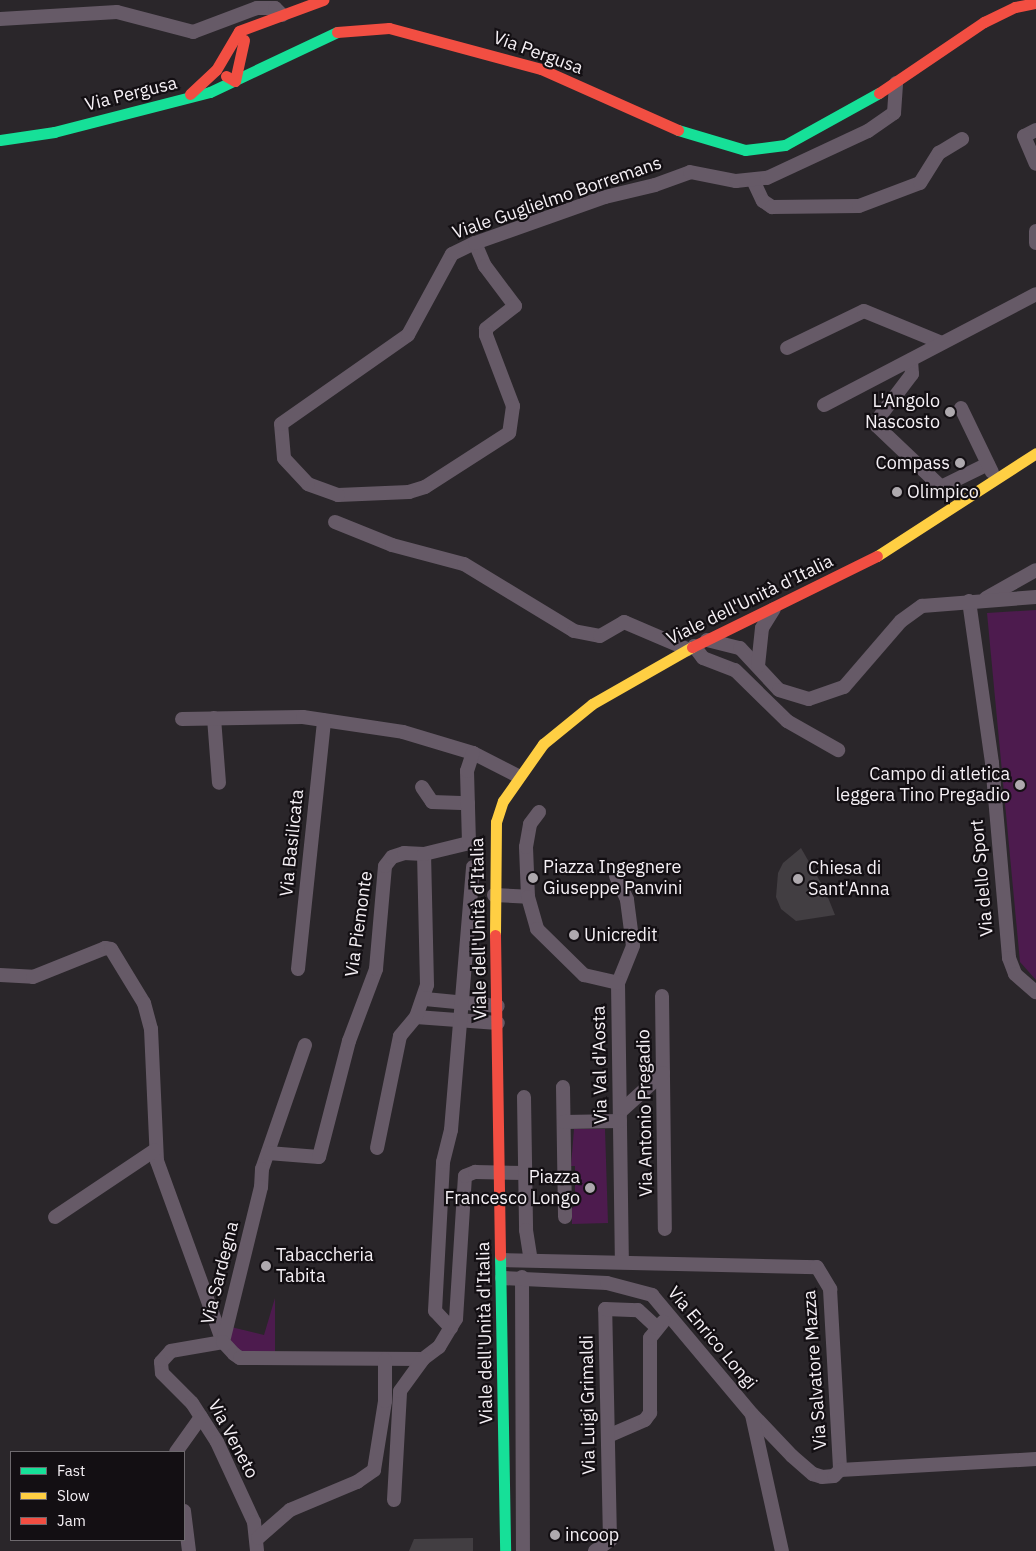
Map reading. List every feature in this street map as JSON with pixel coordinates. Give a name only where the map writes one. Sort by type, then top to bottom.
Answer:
[{"type":"main road","points":[[185,99],[207,80],[232,37],[258,24],[323,0]]},
{"type":"main road","name":"Via Pergusa","points":[[0,140],[54,132],[185,99],[234,81],[339,31],[389,28],[420,33],[541,69],[698,139],[745,150],[785,145],[896,83],[984,22],[1015,8],[1036,3]]},
{"type":"main road","points":[[234,81],[244,40],[258,24]]},
{"type":"main road","points":[[244,40],[245,51],[255,59],[279,58]]},
{"type":"main road","points":[[223,55],[224,69],[234,81]]},
{"type":"main road","name":"Viale dell'Unità d'Italia","points":[[505,1551],[501,1172],[494,895],[496,822],[518,776],[543,744],[576,715],[690,647],[774,609],[867,562],[1036,453]]},
{"type":"street","points":[[0,19],[117,12],[193,32],[258,8],[275,8],[282,15]]},
{"type":"street","name":"Viale Guglielmo Borremans","points":[[475,243],[485,266],[515,306],[486,328],[486,335],[513,406],[509,433],[425,487],[409,492],[361,496],[322,492],[308,484],[284,458],[280,439],[281,424],[295,411],[408,335],[452,254],[475,243],[690,172],[736,181],[753,180],[801,165],[868,131],[894,112],[896,83]]},
{"type":"street","points":[[1036,130],[1024,136],[1036,164]]},
{"type":"street","points":[[753,180],[763,201],[772,207],[859,206],[920,183],[939,153],[962,139]]},
{"type":"street","points":[[1036,231],[1036,243]]},
{"type":"street","points":[[824,405],[1036,294]]},
{"type":"street","points":[[786,348],[864,312],[942,344]]},
{"type":"street","points":[[911,360],[912,374],[876,420],[877,426],[941,488],[988,464]]},
{"type":"street","points":[[961,408],[995,478]]},
{"type":"street","points":[[335,522],[392,545],[464,564],[574,631],[600,636],[624,622],[690,647],[703,658],[735,670],[781,716],[838,750]]},
{"type":"street","points":[[976,601],[1036,570]]},
{"type":"street","points":[[734,628],[740,648],[758,666],[768,681],[788,695],[821,697],[844,687],[910,613],[935,603],[1036,596]]},
{"type":"street","name":"Via dello Sport","points":[[976,601],[1009,958],[1015,974],[1036,992]]},
{"type":"street","points":[[758,666],[760,637],[774,609]]},
{"type":"street","points":[[748,621],[760,637]]},
{"type":"street","points":[[707,640],[740,648]]},
{"type":"street","points":[[182,720],[303,717],[403,732],[473,753],[518,776]]},
{"type":"street","points":[[214,718],[219,783]]},
{"type":"street","name":"Via Basilicata","points":[[298,968],[324,720]]},
{"type":"street","points":[[377,1148],[400,1036],[416,1017],[425,999],[424,854],[469,843],[467,772],[473,753]]},
{"type":"street","points":[[422,787],[432,802],[468,803]]},
{"type":"street","points":[[539,812],[530,824],[526,847],[528,896],[537,929],[584,975],[618,983]]},
{"type":"street","name":"Via Piemonte","points":[[268,1153],[318,1157],[350,1041],[376,969],[385,866],[392,857],[404,853],[424,854]]},
{"type":"street","points":[[451,1328],[435,1311],[443,1162],[449,1144],[473,867]]},
{"type":"street","name":"Via Val d'Aosta","points":[[616,876],[627,900],[633,946],[618,983],[622,1261]]},
{"type":"street","points":[[494,895],[528,896]]},
{"type":"street","points":[[0,975],[33,977],[105,948],[111,949],[139,993],[151,1029],[155,1150],[223,1342]]},
{"type":"street","name":"Via Antonio Pregadio","points":[[662,996],[665,1229]]},
{"type":"street","points":[[425,999],[498,1006]]},
{"type":"street","points":[[416,1017],[498,1023]]},
{"type":"street","name":"Via Sardegna","points":[[305,1045],[268,1153],[223,1342],[240,1358],[423,1359]]},
{"type":"street","points":[[564,1122],[620,1116],[663,1073]]},
{"type":"street","points":[[563,1087],[565,1217]]},
{"type":"street","points":[[524,1097],[526,1230],[537,1278]]},
{"type":"street","points":[[55,1216],[155,1150]]},
{"type":"street","points":[[394,1500],[400,1391],[423,1359],[439,1347],[451,1328],[458,1303],[462,1182],[468,1173],[525,1173]]},
{"type":"street","name":"Via Salvatore Mazza","points":[[502,1260],[622,1261],[818,1267],[830,1290],[840,1470],[1036,1459]]},
{"type":"street","points":[[522,1277],[523,1551]]},
{"type":"street","name":"Via Enrico Longi","points":[[502,1278],[537,1278],[639,1288],[652,1295],[672,1316],[752,1414],[782,1551]]},
{"type":"street","name":"Via Luigi Grimaldi","points":[[595,1551],[610,1540],[606,1309],[638,1310],[657,1328]]},
{"type":"street","points":[[608,1436],[645,1420],[650,1413],[650,1338],[657,1328],[672,1316]]},
{"type":"street","name":"Via Veneto","points":[[223,1342],[171,1351],[161,1362],[162,1373],[201,1417],[221,1451],[257,1544]]},
{"type":"street","points":[[257,1544],[290,1510],[357,1482],[374,1470],[385,1401],[385,1360]]},
{"type":"street","points":[[752,1414],[813,1474],[834,1476],[840,1470]]},
{"type":"street","points":[[177,1451],[201,1417]]},
{"type":"street","points":[[185,1521],[188,1551]]},
{"type":"shaded area","name":"Campo di atletica leggera Tino Pregadio","points":[[1036,610],[1036,980],[1020,962],[987,613]]},
{"type":"shaded area","points":[[574,1129],[605,1129],[608,1223],[572,1224],[572,1208],[575,1206],[575,1166],[571,1166]]},
{"type":"shaded area","points":[[275,1298],[275,1354],[238,1351],[231,1342],[231,1327],[264,1335]]},
{"type":"building","name":"Chiesa di Sant'Anna","points":[[801,848],[825,890],[835,915],[796,921],[781,909],[776,897],[778,873],[783,863]]},
{"type":"building","points":[[473,1538],[473,1551],[409,1551],[414,1539]]},
{"type":"traffic: fast","points":[[0,140],[54,132],[210,92],[337,32]]},
{"type":"traffic: fast","points":[[678,130],[745,150],[785,145],[879,93]]},
{"type":"traffic: fast","points":[[500,1255],[505,1551]]},
{"type":"traffic: slow","points":[[877,556],[1036,453]]},
{"type":"traffic: slow","points":[[495,935],[496,822],[503,801],[543,744],[592,704],[692,647]]},
{"type":"traffic: jam","points":[[190,94],[216,70],[239,31],[323,0]]},
{"type":"traffic: jam","points":[[879,93],[984,22],[1015,7],[1036,3]]},
{"type":"traffic: jam","points":[[337,32],[389,28],[541,69],[678,130]]},
{"type":"traffic: jam","points":[[226,76],[235,81],[244,40]]},
{"type":"traffic: jam","points":[[692,647],[877,556]]},
{"type":"traffic: jam","points":[[495,935],[500,1255]]},
{"type":"place","name":"L'Angolo Nascosto","points":[[950,412]]},
{"type":"place","name":"Compass","points":[[960,463]]},
{"type":"place","name":"Olimpico","points":[[897,492]]},
{"type":"place","name":"Campo di atletica leggera Tino Pregadio","points":[[1020,785]]},
{"type":"place","name":"Piazza Ingegnere Giuseppe Panvini","points":[[533,878]]},
{"type":"place","name":"Chiesa di Sant'Anna","points":[[798,879]]},
{"type":"place","name":"Unicredit","points":[[574,935]]},
{"type":"place","name":"Piazza Francesco Longo","points":[[590,1188]]},
{"type":"place","name":"Tabaccheria Tabita","points":[[266,1266]]},
{"type":"place","name":"incoop","points":[[555,1535]]}]
